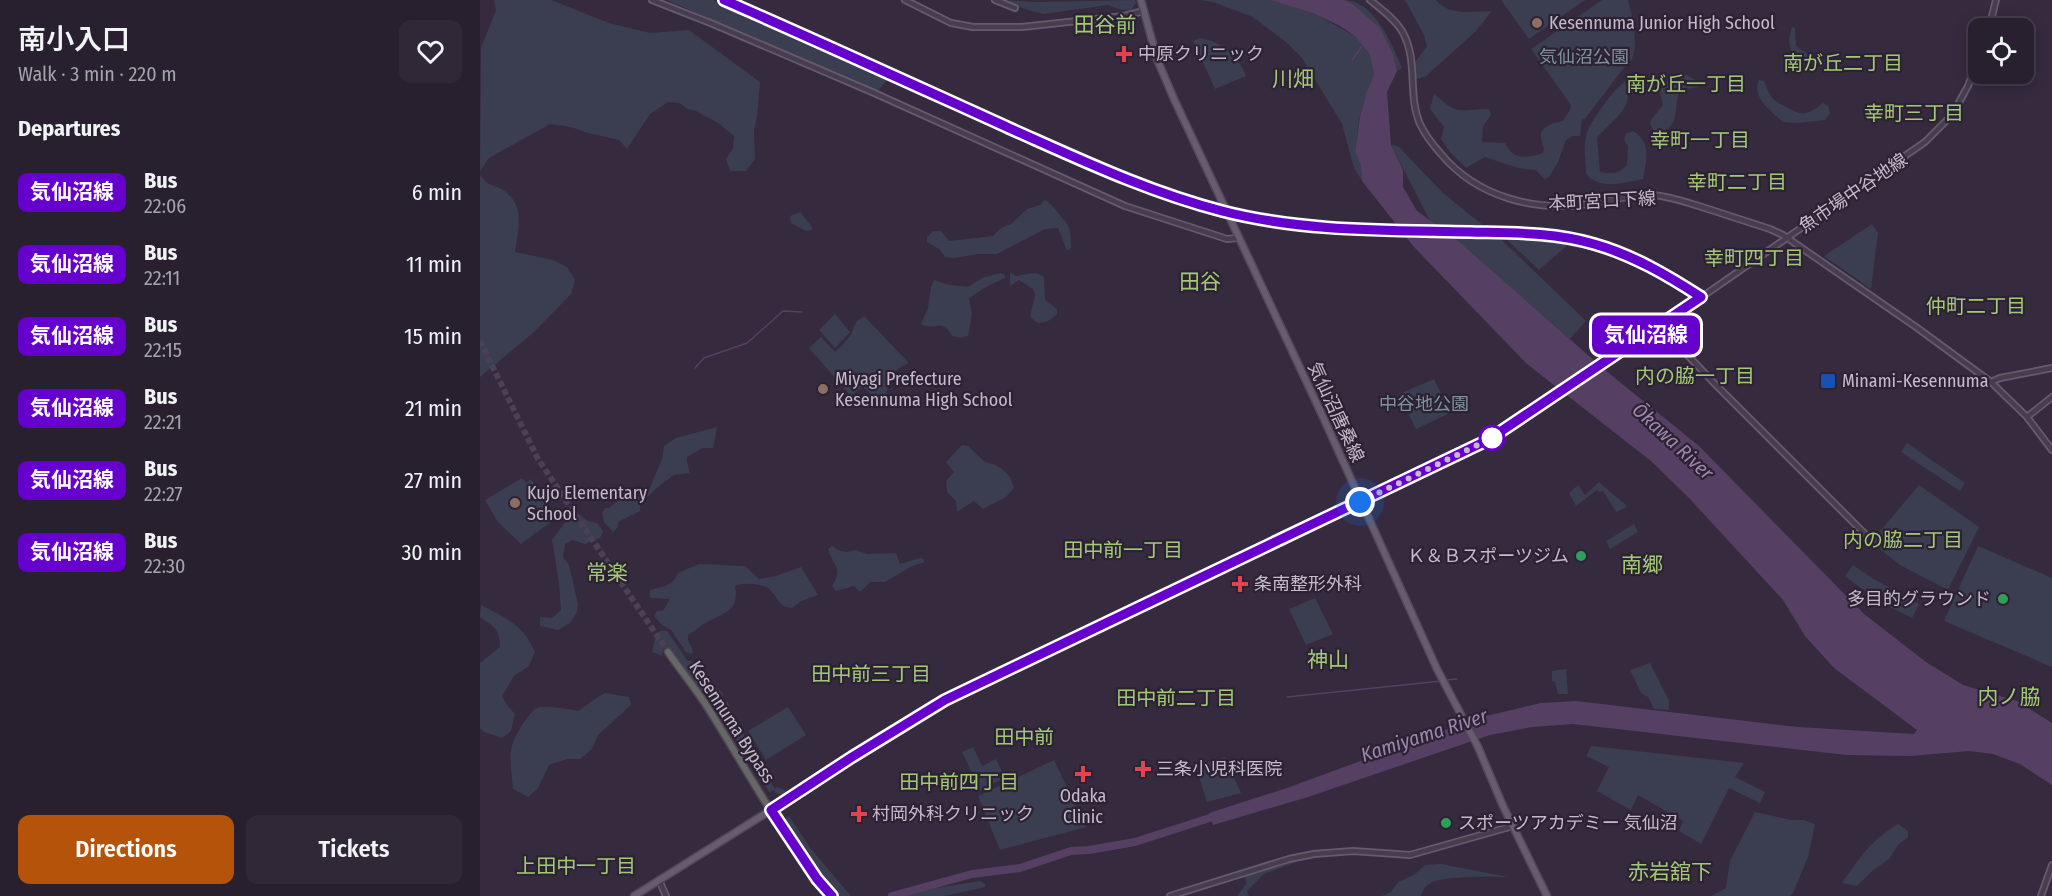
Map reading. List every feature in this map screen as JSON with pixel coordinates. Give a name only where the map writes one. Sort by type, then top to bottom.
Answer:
[{"type":"highway","name":"Kesennuma Bypass","points":[[668,652],[707,705],[771,810],[817,879],[832,896]]},
{"type":"main road","name":"気仙沼唐桑線","points":[[1141,0],[1165,80],[1323,417],[1440,675],[1478,747],[1547,896]]},
{"type":"main road","points":[[634,896],[771,810]]},
{"type":"street","points":[[652,0],[872,92],[1125,206],[1227,239],[1238,238]]},
{"type":"street","points":[[905,0],[951,23],[973,27],[1022,27],[1124,16],[1144,11]]},
{"type":"street","points":[[995,0],[1015,8]]},
{"type":"street","name":"本町宮口下線","points":[[1370,0],[1401,29],[1407,41],[1412,61],[1416,112],[1426,135],[1455,168],[1481,188],[1513,201],[1548,205],[1588,205],[1631,196],[1654,195],[1675,199],[1759,225],[1786,237],[1991,382],[2027,417],[2052,450]]},
{"type":"street","points":[[1992,18],[1996,0]]},
{"type":"street","name":"魚市場中谷地線","points":[[1360,502],[1488,440],[1660,326],[1925,142],[1952,115],[1968,81]]},
{"type":"street","points":[[1660,326],[1870,539]]},
{"type":"street","points":[[1991,382],[2000,378],[2052,368]]},
{"type":"street","points":[[2027,417],[2052,397]]},
{"type":"street","points":[[771,810],[945,700],[1360,502]]},
{"type":"street","points":[[1170,896],[1309,855],[1353,850],[1410,855],[1513,826]]},
{"type":"street","points":[[2042,896],[2052,865]]},
{"type":"street","points":[[659,880],[666,896]]},
{"type":"green space","points":[[494,0],[551,0],[609,23],[650,33],[689,30],[760,82],[754,130],[755,159],[746,171],[730,171],[726,159],[733,148],[734,136],[718,123],[696,111],[679,103],[668,102],[650,114],[627,149],[619,140],[571,127],[550,124],[489,158],[480,171],[481,48],[496,10]]},
{"type":"green space","points":[[667,0],[713,0],[889,78],[877,92]]},
{"type":"green space","points":[[1002,0],[1037,2],[1135,0],[1136,3],[1131,10],[1122,10],[1108,5],[1043,14]]},
{"type":"green space","points":[[1199,0],[1270,0],[1315,14],[1355,36],[1370,55],[1374,75],[1366,93],[1359,120],[1355,152],[1361,166],[1362,181],[1354,168],[1342,124],[1302,58],[1286,42],[1253,17],[1213,2]]},
{"type":"green space","points":[[1344,0],[1355,2],[1373,15],[1387,36],[1402,68],[1397,71],[1393,54],[1351,3]]},
{"type":"green space","points":[[1405,0],[1436,0],[1448,9],[1462,12],[1492,11],[1475,32],[1425,77],[1411,80],[1413,65],[1427,46],[1424,35]]},
{"type":"green space","name":"Kesennuma Junior High School","points":[[1501,0],[1585,0],[1529,39]]},
{"type":"green space","name":"気仙沼公園","points":[[1602,0],[1628,0],[1634,24],[1635,47],[1632,59],[1584,120],[1582,118],[1580,136],[1573,136],[1566,140],[1558,162],[1549,177],[1544,179],[1536,170],[1518,168],[1485,157],[1466,168],[1441,139],[1444,127],[1430,109],[1434,94],[1455,109],[1489,109],[1491,115],[1483,126],[1482,142],[1505,143],[1511,152],[1523,157],[1543,153],[1542,131],[1548,126],[1563,121],[1571,105],[1531,49]]},
{"type":"green space","points":[[1792,27],[1795,28],[1796,46],[1816,61],[1816,65],[1802,60],[1793,53],[1789,42]]},
{"type":"green space","points":[[1200,38],[1222,46],[1239,62],[1246,76],[1215,89],[1193,41]]},
{"type":"green space","points":[[1679,74],[1698,81],[1698,87],[1680,90],[1672,124],[1662,131],[1653,130],[1651,120],[1663,105],[1660,92],[1662,85]]},
{"type":"green space","points":[[1759,80],[1764,81],[1775,101],[1798,113],[1814,110],[1823,103],[1828,106],[1830,113],[1825,120],[1783,122],[1760,98],[1757,86]]},
{"type":"green space","points":[[1625,82],[1628,99],[1625,106],[1597,138],[1600,172],[1615,173],[1627,165],[1628,146],[1624,140],[1626,134],[1633,131],[1643,140],[1645,146],[1643,179],[1605,184],[1591,179],[1586,174],[1586,136],[1602,106]]},
{"type":"green space","points":[[1391,145],[1398,146],[1443,193],[1504,242],[1586,321],[1570,339],[1451,237],[1431,223]]},
{"type":"green space","points":[[480,175],[489,184],[503,190],[515,203],[519,226],[515,252],[553,260],[567,267],[575,280],[571,294],[533,333],[480,377]]},
{"type":"green space","points":[[1044,200],[1050,203],[1068,226],[1071,248],[1067,251],[1058,228],[1045,229],[997,254],[945,257],[939,249],[927,242],[927,237],[933,231],[941,231],[949,241],[993,236],[1027,209],[1040,205]]},
{"type":"green space","points":[[800,212],[812,230],[806,231],[791,223],[790,216]]},
{"type":"green space","points":[[1872,224],[1878,233],[1871,289],[1824,256]]},
{"type":"green space","points":[[1502,235],[1542,236],[1571,242],[1539,270]]},
{"type":"green space","points":[[1010,272],[1016,276],[1034,273],[1044,277],[1045,300],[1057,309],[1057,314],[1044,323],[1033,320],[1030,316],[1035,295],[1033,289],[1019,280],[1010,286]]},
{"type":"green space","points":[[1000,273],[1005,275],[1005,278],[969,298],[972,314],[968,336],[961,338],[952,336],[945,327],[930,327],[921,324],[928,308],[934,280],[949,285],[968,287],[982,278]]},
{"type":"green space","points":[[835,314],[850,332],[835,348],[819,330]]},
{"type":"green space","points":[[865,317],[909,363],[891,376],[881,405],[863,386],[851,396],[809,348],[821,337],[835,352],[850,336],[856,322]]},
{"type":"green space","name":"中谷地公園","points":[[1434,379],[1450,413],[1416,429],[1399,394]]},
{"type":"green space","points":[[717,427],[713,448],[702,448],[687,457],[689,473],[674,475],[660,485],[640,504],[640,511],[618,522],[618,527],[613,532],[604,522],[602,513],[605,508],[609,508],[632,489],[649,490],[662,459],[664,446],[676,438]]},
{"type":"green space","points":[[1907,443],[1965,483],[1960,491],[1901,452]]},
{"type":"green space","points":[[962,445],[968,446],[985,462],[996,465],[1010,477],[1014,488],[1006,497],[983,509],[974,501],[957,512],[956,501],[947,492],[946,481],[954,472],[946,462]]},
{"type":"green space","points":[[522,478],[526,483],[531,479],[556,518],[521,544],[498,522],[485,500]]},
{"type":"green space","points":[[1599,482],[1626,505],[1625,508],[1616,512],[1603,491],[1597,490],[1576,506],[1569,493],[1579,486],[1585,495]]},
{"type":"green space","points":[[1919,485],[1979,527],[1948,590],[1900,565],[1871,542]]},
{"type":"green space","points":[[577,513],[588,521],[597,523],[603,531],[600,538],[585,544],[572,540],[565,544],[563,557],[569,565],[578,604],[577,612],[570,623],[558,630],[540,626],[540,617],[552,618],[561,610],[552,540],[566,521]]},
{"type":"green space","points":[[1634,524],[1638,532],[1610,549],[1606,541]]},
{"type":"green space","points":[[832,546],[847,552],[856,550],[867,554],[896,553],[900,564],[920,558],[924,559],[924,562],[912,566],[885,582],[870,582],[860,592],[854,586],[836,591],[832,586],[837,571],[828,549]]},
{"type":"green space","name":"多目的グラウンド","points":[[1978,546],[2052,578],[2052,667],[1944,621]]},
{"type":"green space","points":[[699,564],[745,566],[759,579],[801,567],[818,595],[801,601],[792,608],[783,606],[772,592],[763,586],[748,584],[735,586],[735,600],[730,609],[688,635],[693,651],[690,654],[686,652],[671,630],[662,625],[654,616],[657,611],[663,611],[669,599],[650,598],[650,590],[667,585],[678,573]]},
{"type":"green space","points":[[1853,565],[1919,604],[1912,618],[1878,601],[1845,576]]},
{"type":"green space","points":[[1315,598],[1333,634],[1306,645],[1289,609]]},
{"type":"green space","points":[[481,605],[513,623],[525,635],[535,652],[529,666],[514,676],[502,696],[515,714],[511,731],[502,738],[484,732],[480,728],[480,663],[500,647],[499,636],[495,629],[480,617]]},
{"type":"green space","points":[[660,631],[667,631],[687,660],[700,664],[712,684],[724,694],[717,698],[707,697],[668,648],[663,649],[662,656],[652,652]]},
{"type":"green space","points":[[1650,663],[1669,701],[1669,710],[1654,709],[1648,697],[1641,693],[1630,670]]},
{"type":"green space","points":[[1566,669],[1568,694],[1558,694],[1555,682],[1552,681],[1552,671]]},
{"type":"green space","points":[[605,693],[629,697],[631,705],[598,735],[592,749],[580,759],[567,759],[549,765],[538,788],[528,797],[513,789],[511,752],[520,728],[531,713],[546,707],[578,711]]},
{"type":"green space","points":[[727,701],[746,740],[775,789],[777,787],[788,791],[784,795],[775,793],[775,790],[769,792],[718,713]]},
{"type":"green space","points":[[788,707],[806,735],[766,760],[748,731]]},
{"type":"green space","points":[[1591,746],[1744,763],[1735,777],[1765,792],[1760,803],[1729,788],[1701,844],[1679,831],[1683,821],[1638,795],[1631,810],[1597,791],[1609,767],[1586,756]]},
{"type":"green space","points":[[973,747],[982,766],[996,759],[1005,778],[980,790],[962,752]]},
{"type":"green space","points":[[1225,757],[1241,793],[1207,802],[1196,767]]},
{"type":"green space","points":[[1054,760],[1086,827],[1000,850],[978,796]]},
{"type":"green space","points":[[1755,812],[1815,824],[1808,857],[1793,893],[1790,896],[1711,896],[1726,888],[1730,861]]},
{"type":"green space","points":[[789,816],[811,849],[851,896],[838,896],[820,874],[785,822]]},
{"type":"green space","points":[[1898,824],[1908,831],[1908,837],[1898,845],[1889,859],[1857,886],[1842,883],[1873,843]]},
{"type":"green space","points":[[1307,858],[1264,874],[1247,891],[1249,896],[1237,896],[1246,884],[1245,876],[1282,863]]},
{"type":"green space","points":[[1441,864],[1508,877],[1445,879],[1427,885],[1421,896],[1382,896],[1391,892],[1398,882],[1414,875],[1425,865]]},
{"type":"green space","points":[[980,881],[985,884],[985,887],[944,896],[907,896],[930,889]]},
{"type":"water","name":"Ōkawa River","points":[[1270,0],[1344,0],[1351,3],[1380,28],[1393,54],[1397,71],[1387,92],[1391,145],[1403,170],[1403,187],[1417,211],[1458,241],[1605,370],[1699,446],[1864,614],[1926,662],[1963,685],[2017,701],[2052,723],[2052,785],[2020,764],[1993,754],[1969,751],[1910,756],[1847,755],[1573,724],[1532,727],[1490,735],[1308,797],[1213,825],[1209,813],[1287,788],[1478,718],[1541,703],[1576,701],[1798,727],[1914,734],[1917,730],[1834,668],[1805,636],[1783,600],[1689,498],[1651,461],[1527,364],[1414,247],[1362,181],[1361,166],[1355,152],[1360,117],[1366,93],[1374,75],[1370,55],[1355,36],[1340,26],[1315,14]]},
{"type":"waterway","points":[[1352,60],[1362,46]]},
{"type":"waterway","points":[[695,368],[704,358],[747,343],[783,311],[802,312]]},
{"type":"waterway","points":[[1446,680],[1457,679]]},
{"type":"waterway","points":[[1287,697],[1442,681]]},
{"type":"waterway","name":"Kamiyama River","points":[[892,896],[972,874],[1020,868],[1071,851],[1135,842],[1219,815]]},
{"type":"tunnel","points":[[480,341],[538,459],[668,652]]},
{"type":"bus line","name":"気仙沼線","points":[[724,0],[1058,151],[1155,191],[1191,202],[1230,213],[1312,226],[1527,233],[1563,237],[1592,243],[1628,256],[1652,267],[1701,297],[1499,434],[945,700],[771,810],[817,879],[832,896]]},
{"type":"place","name":"Kesennuma Junior High School","points":[[1537,23]]},
{"type":"place","name":"中原クリニック","points":[[1124,54]]},
{"type":"place","name":"Minami-Kesennuma","points":[[1828,381]]},
{"type":"place","name":"Miyagi Prefecture Kesennuma High School","points":[[823,389]]},
{"type":"place","name":"Kujo Elementary School","points":[[515,503]]},
{"type":"place","name":"Ｋ＆Ｂスポーツジム","points":[[1581,556]]},
{"type":"place","name":"条南整形外科","points":[[1240,584]]},
{"type":"place","name":"多目的グラウンド","points":[[2003,599]]},
{"type":"place","name":"三条小児科医院","points":[[1143,769]]},
{"type":"place","name":"Odaka Clinic","points":[[1083,774]]},
{"type":"place","name":"村岡外科クリニック","points":[[859,814]]},
{"type":"place","name":"スポーツアカデミー 気仙沼","points":[[1446,823]]},
{"type":"district","name":"田谷前","points":[[1105,25]]},
{"type":"district","name":"南が丘二丁目","points":[[1843,63]]},
{"type":"district","name":"川畑","points":[[1293,79]]},
{"type":"district","name":"南が丘一丁目","points":[[1686,84]]},
{"type":"district","name":"幸町三丁目","points":[[1914,113]]},
{"type":"district","name":"幸町一丁目","points":[[1700,140]]},
{"type":"district","name":"幸町二丁目","points":[[1737,182]]},
{"type":"district","name":"幸町四丁目","points":[[1754,258]]},
{"type":"district","name":"田谷","points":[[1200,282]]},
{"type":"district","name":"仲町二丁目","points":[[1976,306]]},
{"type":"district","name":"内の脇一丁目","points":[[1695,376]]},
{"type":"district","name":"内の脇二丁目","points":[[1903,540]]},
{"type":"district","name":"田中前一丁目","points":[[1123,550]]},
{"type":"district","name":"南郷","points":[[1642,565]]},
{"type":"district","name":"常楽","points":[[607,573]]},
{"type":"district","name":"神山","points":[[1328,660]]},
{"type":"district","name":"田中前三丁目","points":[[871,674]]},
{"type":"district","name":"内ノ脇","points":[[2009,697]]},
{"type":"district","name":"田中前二丁目","points":[[1176,698]]},
{"type":"district","name":"田中前","points":[[1024,737]]},
{"type":"district","name":"田中前四丁目","points":[[959,782]]},
{"type":"district","name":"上田中一丁目","points":[[576,866]]},
{"type":"district","name":"赤岩舘下","points":[[1670,872]]},
{"type":"route","points":[[1360,502],[1492,438]]}]
